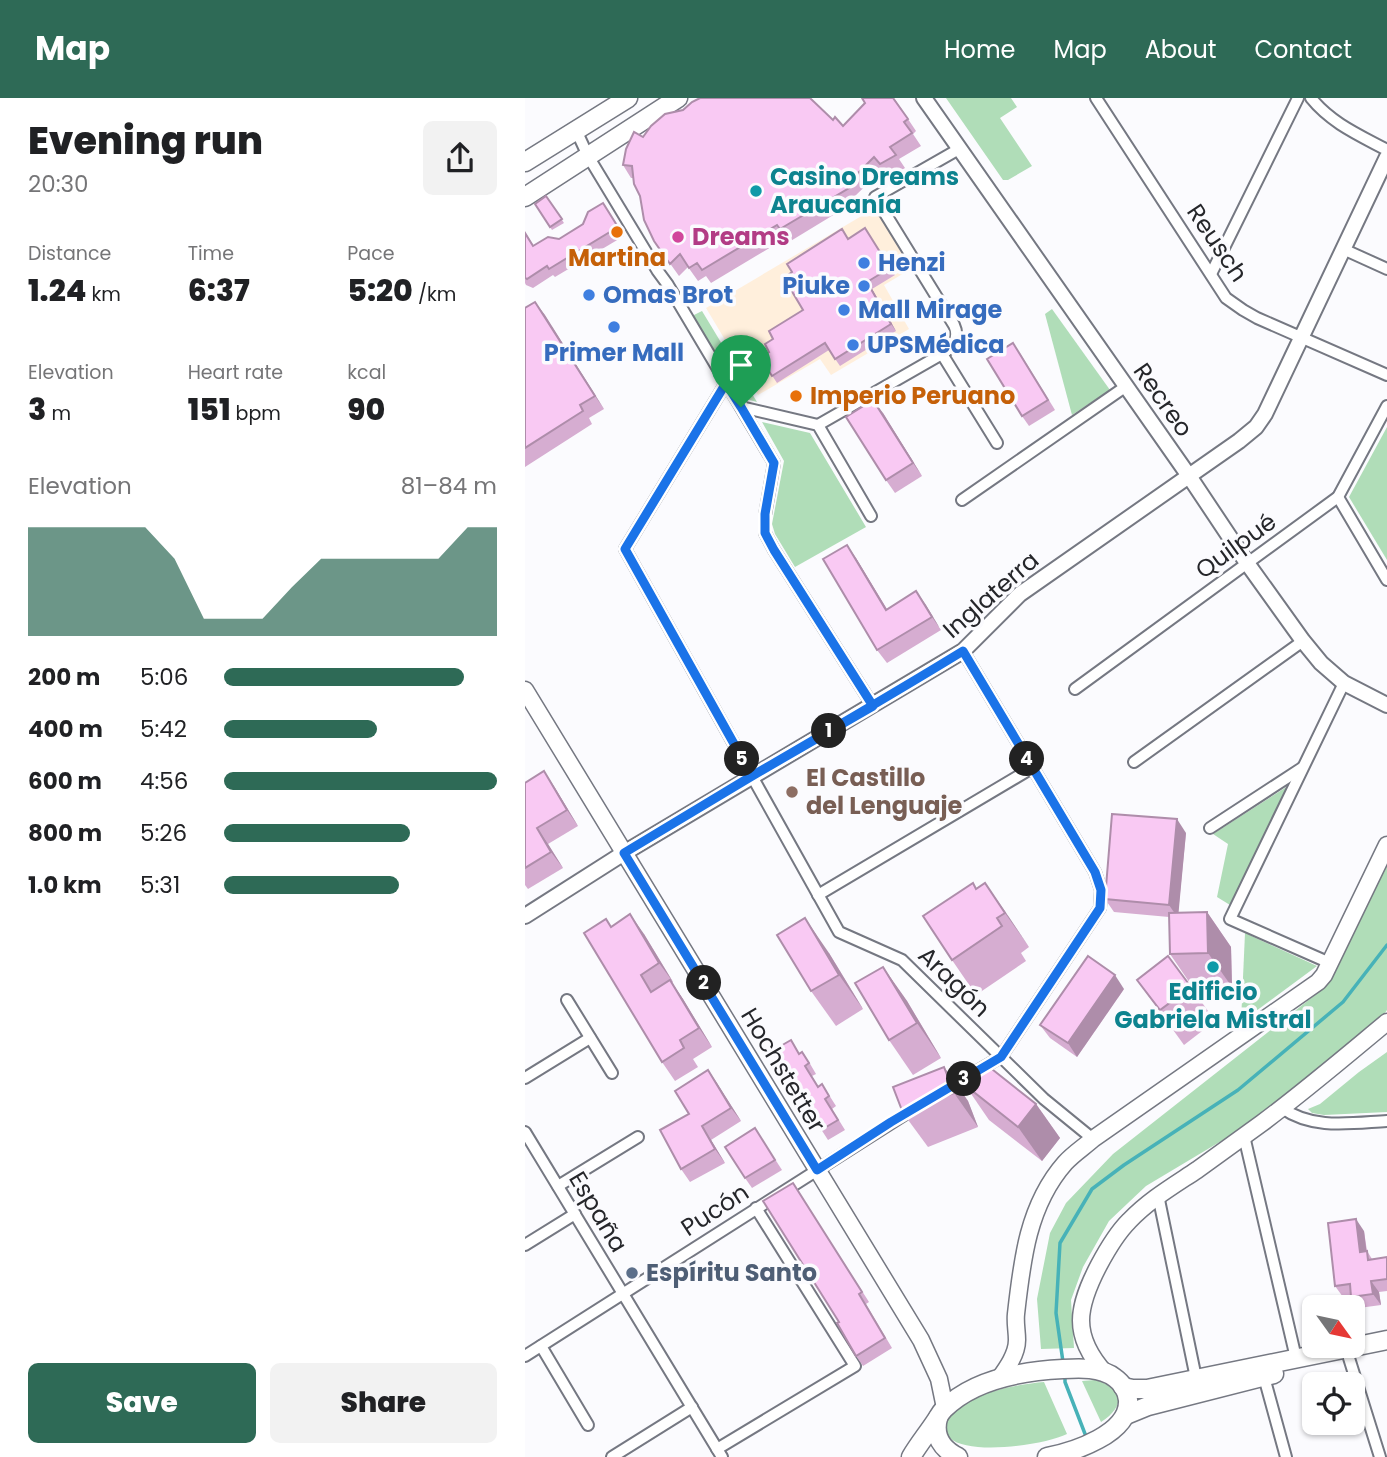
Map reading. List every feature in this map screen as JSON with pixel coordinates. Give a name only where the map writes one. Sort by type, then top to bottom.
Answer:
[{"type":"main road","points":[[525,162],[628,98]]},
{"type":"main road","points":[[525,197],[678,98]]},
{"type":"main road","name":"Hochstetter","points":[[525,690],[921,1340],[939,1379],[941,1413]]},
{"type":"main road","points":[[999,1379],[1011,1361],[1017,1342],[1015,1323],[1023,1258],[1028,1234],[1046,1189],[1066,1162],[1093,1139],[1318,982],[1330,963],[1387,845]]},
{"type":"main road","points":[[1105,1373],[1087,1350],[1081,1320],[1083,1301],[1092,1278],[1129,1220],[1158,1195],[1282,1108],[1387,1022]]},
{"type":"main road","points":[[1123,1387],[1147,1389],[1387,1340]]},
{"type":"main road","points":[[1126,1415],[1148,1406],[1264,1377],[1387,1351]]},
{"type":"main road","points":[[911,1457],[941,1413],[971,1391],[999,1379],[1044,1370],[1077,1369],[1105,1373],[1116,1378],[1128,1401],[1126,1415],[1118,1426],[1080,1447],[1047,1457]]},
{"type":"main road","points":[[941,1413],[936,1430],[941,1443],[957,1457]]},
{"type":"street","name":"Recreo","points":[[924,98],[1303,641],[1321,663],[1344,683],[1387,705]]},
{"type":"street","name":"Reusch","points":[[1096,98],[1226,298],[1257,318],[1387,375]]},
{"type":"street","points":[[1211,274],[1298,98]]},
{"type":"street","points":[[1311,98],[1321,111],[1334,121],[1387,150]]},
{"type":"street","points":[[576,130],[774,463],[765,514],[765,533],[873,706]]},
{"type":"street","points":[[741,407],[818,425],[950,348],[957,331],[875,197],[959,149]]},
{"type":"street","name":"Inglaterra","points":[[525,916],[624,853],[963,651],[1020,594],[1256,427],[1265,414],[1387,157]]},
{"type":"street","points":[[1343,249],[1387,270]]},
{"type":"street","points":[[941,354],[997,443]]},
{"type":"street","name":"Aragón","points":[[726,383],[625,549],[839,932],[902,960],[1044,1099],[1093,1139]]},
{"type":"street","points":[[962,499],[1125,387]]},
{"type":"street","name":"Quilpué","points":[[1075,689],[1338,497],[1387,406]]},
{"type":"street","points":[[818,425],[871,516]]},
{"type":"street","points":[[1338,497],[1387,580]]},
{"type":"street","points":[[1134,762],[1303,641]]},
{"type":"street","points":[[937,1095],[1001,1057],[1100,908],[1101,890],[1095,872],[963,651]]},
{"type":"street","points":[[1330,963],[1230,919],[1344,683]]},
{"type":"street","points":[[1210,828],[1304,766]]},
{"type":"street","points":[[818,895],[1032,768]]},
{"type":"street","points":[[567,1000],[612,1073]]},
{"type":"street","points":[[525,1078],[590,1038]]},
{"type":"street","name":"Pucón","points":[[525,1356],[925,1102]]},
{"type":"street","points":[[1282,1108],[1312,1122],[1346,1124],[1387,1121]]},
{"type":"street","name":"España","points":[[525,1132],[720,1453]]},
{"type":"street","points":[[1244,1136],[1296,1358]]},
{"type":"street","points":[[558,1186],[638,1137]]},
{"type":"street","points":[[1158,1195],[1196,1378]]},
{"type":"street","points":[[720,1453],[855,1366],[756,1209]]},
{"type":"street","points":[[525,1245],[575,1214]]},
{"type":"street","points":[[541,1346],[588,1425]]},
{"type":"street","points":[[1349,1359],[1380,1457]]},
{"type":"street","points":[[1264,1377],[1286,1457]]},
{"type":"street","points":[[612,1457],[692,1407]]},
{"type":"shaded area","points":[[875,208],[911,269],[884,285],[909,329],[831,375],[820,359],[758,395],[706,308]]},
{"type":"green space","points":[[946,98],[1011,98],[1017,107],[1000,118],[1032,166],[1008,180],[1003,180]]},
{"type":"green space","points":[[1052,309],[1110,390],[1072,415],[1045,314]]},
{"type":"green space","points":[[702,311],[757,402],[742,398],[692,316]]},
{"type":"green space","points":[[762,422],[810,433],[866,527],[795,567],[772,524],[784,461]]},
{"type":"green space","points":[[1387,427],[1387,560],[1349,497]]},
{"type":"green space","points":[[1291,784],[1230,905],[1217,897],[1228,844],[1213,834]]},
{"type":"green space","points":[[1387,857],[1387,1010],[1381,1019],[1243,1128],[1146,1186],[1109,1221],[1083,1267],[1071,1300],[1074,1348],[1041,1349],[1037,1299],[1050,1233],[1066,1203],[1113,1154],[1324,988]]},
{"type":"green space","points":[[1245,933],[1317,966],[1241,1022]]},
{"type":"green space","points":[[1387,1052],[1387,1112],[1324,1115],[1312,1113],[1308,1109],[1320,1104]]},
{"type":"green space","points":[[1095,1380],[1112,1388],[1118,1398],[1115,1410],[1101,1422],[1082,1381]]},
{"type":"green space","points":[[1044,1382],[1067,1434],[1042,1442],[990,1448],[960,1443],[950,1438],[944,1428],[955,1410],[978,1397],[1006,1388]]},
{"type":"building","name":"Casino Dreams Araucanía","points":[[700,98],[810,98],[843,126],[865,103],[862,98],[893,98],[908,119],[904,122],[912,133],[890,147],[896,155],[880,164],[874,157],[847,184],[849,188],[780,229],[777,225],[702,270],[697,263],[689,268],[680,254],[670,264],[654,241],[644,220],[632,166],[623,165],[626,149],[634,132],[643,137],[665,114],[683,110]]},
{"type":"building","points":[[546,196],[562,219],[550,227],[535,204]]},
{"type":"building","points":[[603,203],[618,227],[549,269],[547,266],[525,278],[525,233],[533,246],[548,237],[559,239],[583,224],[588,212]]},
{"type":"building","name":"Mall Mirage","points":[[865,228],[890,268],[867,282],[891,324],[835,359],[825,343],[772,376],[760,357],[769,352],[765,344],[773,339],[769,331],[803,310],[784,278],[792,272],[787,264],[842,229],[848,239]]},
{"type":"building","points":[[535,302],[595,396],[580,405],[583,411],[525,448],[525,308]]},
{"type":"building","points":[[1013,343],[1048,400],[1022,416],[987,359]]},
{"type":"building","points":[[873,400],[913,463],[886,480],[846,417]]},
{"type":"building","points":[[847,545],[886,610],[916,591],[932,617],[877,650],[823,559]]},
{"type":"building","points":[[544,771],[567,810],[537,828],[551,852],[525,868],[525,783]]},
{"type":"building","points":[[1112,814],[1177,819],[1169,905],[1105,899]]},
{"type":"building","points":[[973,883],[976,889],[985,883],[1005,913],[997,918],[1002,926],[952,960],[923,916]]},
{"type":"building","points":[[1207,912],[1208,953],[1170,954],[1169,913]]},
{"type":"building","points":[[630,914],[659,963],[641,975],[651,992],[670,980],[699,1028],[680,1040],[684,1048],[662,1062],[584,933],[606,919],[611,927]]},
{"type":"building","points":[[805,918],[839,975],[811,991],[777,935]]},
{"type":"building","points":[[1088,956],[1115,975],[1068,1043],[1040,1025]]},
{"type":"building","points":[[1168,956],[1191,987],[1160,1010],[1137,980]]},
{"type":"building","points":[[883,967],[917,1023],[889,1040],[855,983]]},
{"type":"building","points":[[791,1040],[799,1054],[802,1052],[809,1063],[805,1066],[818,1087],[822,1084],[829,1096],[825,1099],[838,1120],[821,1130],[811,1113],[806,1116],[796,1100],[800,1097],[789,1079],[784,1082],[775,1065],[779,1062],[772,1051]]},
{"type":"building","points":[[983,1062],[1036,1104],[1018,1127],[965,1085]]},
{"type":"building","points":[[944,1067],[954,1093],[903,1113],[893,1087]]},
{"type":"building","points":[[708,1070],[731,1108],[702,1126],[715,1149],[681,1169],[660,1130],[689,1114],[675,1091]]},
{"type":"building","points":[[755,1128],[775,1160],[745,1178],[725,1147]]},
{"type":"building","points":[[793,1183],[862,1292],[859,1294],[885,1338],[856,1356],[837,1323],[839,1322],[763,1201]]},
{"type":"building","points":[[1356,1219],[1360,1252],[1367,1251],[1368,1260],[1387,1257],[1387,1279],[1371,1281],[1373,1294],[1351,1295],[1350,1284],[1335,1286],[1328,1223]]},
{"type":"waterway","points":[[1063,1362],[1056,1313],[1060,1243],[1092,1189],[1238,1090],[1343,1002],[1387,945]]},
{"type":"waterway","points":[[1065,1373],[1065,1382],[1087,1439]]},
{"type":"place","name":"Casino Dreams Araucanía","points":[[756,191]]},
{"type":"place","name":"Martina","points":[[617,232]]},
{"type":"place","name":"Dreams","points":[[678,237]]},
{"type":"place","name":"Henzi","points":[[864,263]]},
{"type":"place","name":"Piuke","points":[[864,286]]},
{"type":"place","name":"Omas Brot","points":[[589,295]]},
{"type":"place","name":"Mall Mirage","points":[[844,310]]},
{"type":"place","name":"Primer Mall","points":[[614,327]]},
{"type":"place","name":"UPSMédica","points":[[853,345]]},
{"type":"place","name":"Imperio Peruano","points":[[796,396]]},
{"type":"place","name":"El Castillo del Lenguaje","points":[[792,792]]},
{"type":"place","name":"Edificio Gabriela Mistral","points":[[1213,967]]},
{"type":"place","name":"Espíritu Santo","points":[[632,1273]]},
{"type":"route","points":[[741,407],[726,383],[625,549],[752,776],[873,706],[963,651],[1095,872],[1101,890],[1100,908],[1001,1057],[891,1122],[817,1170],[624,853],[873,706],[765,533],[765,514],[774,463],[741,407]]}]
